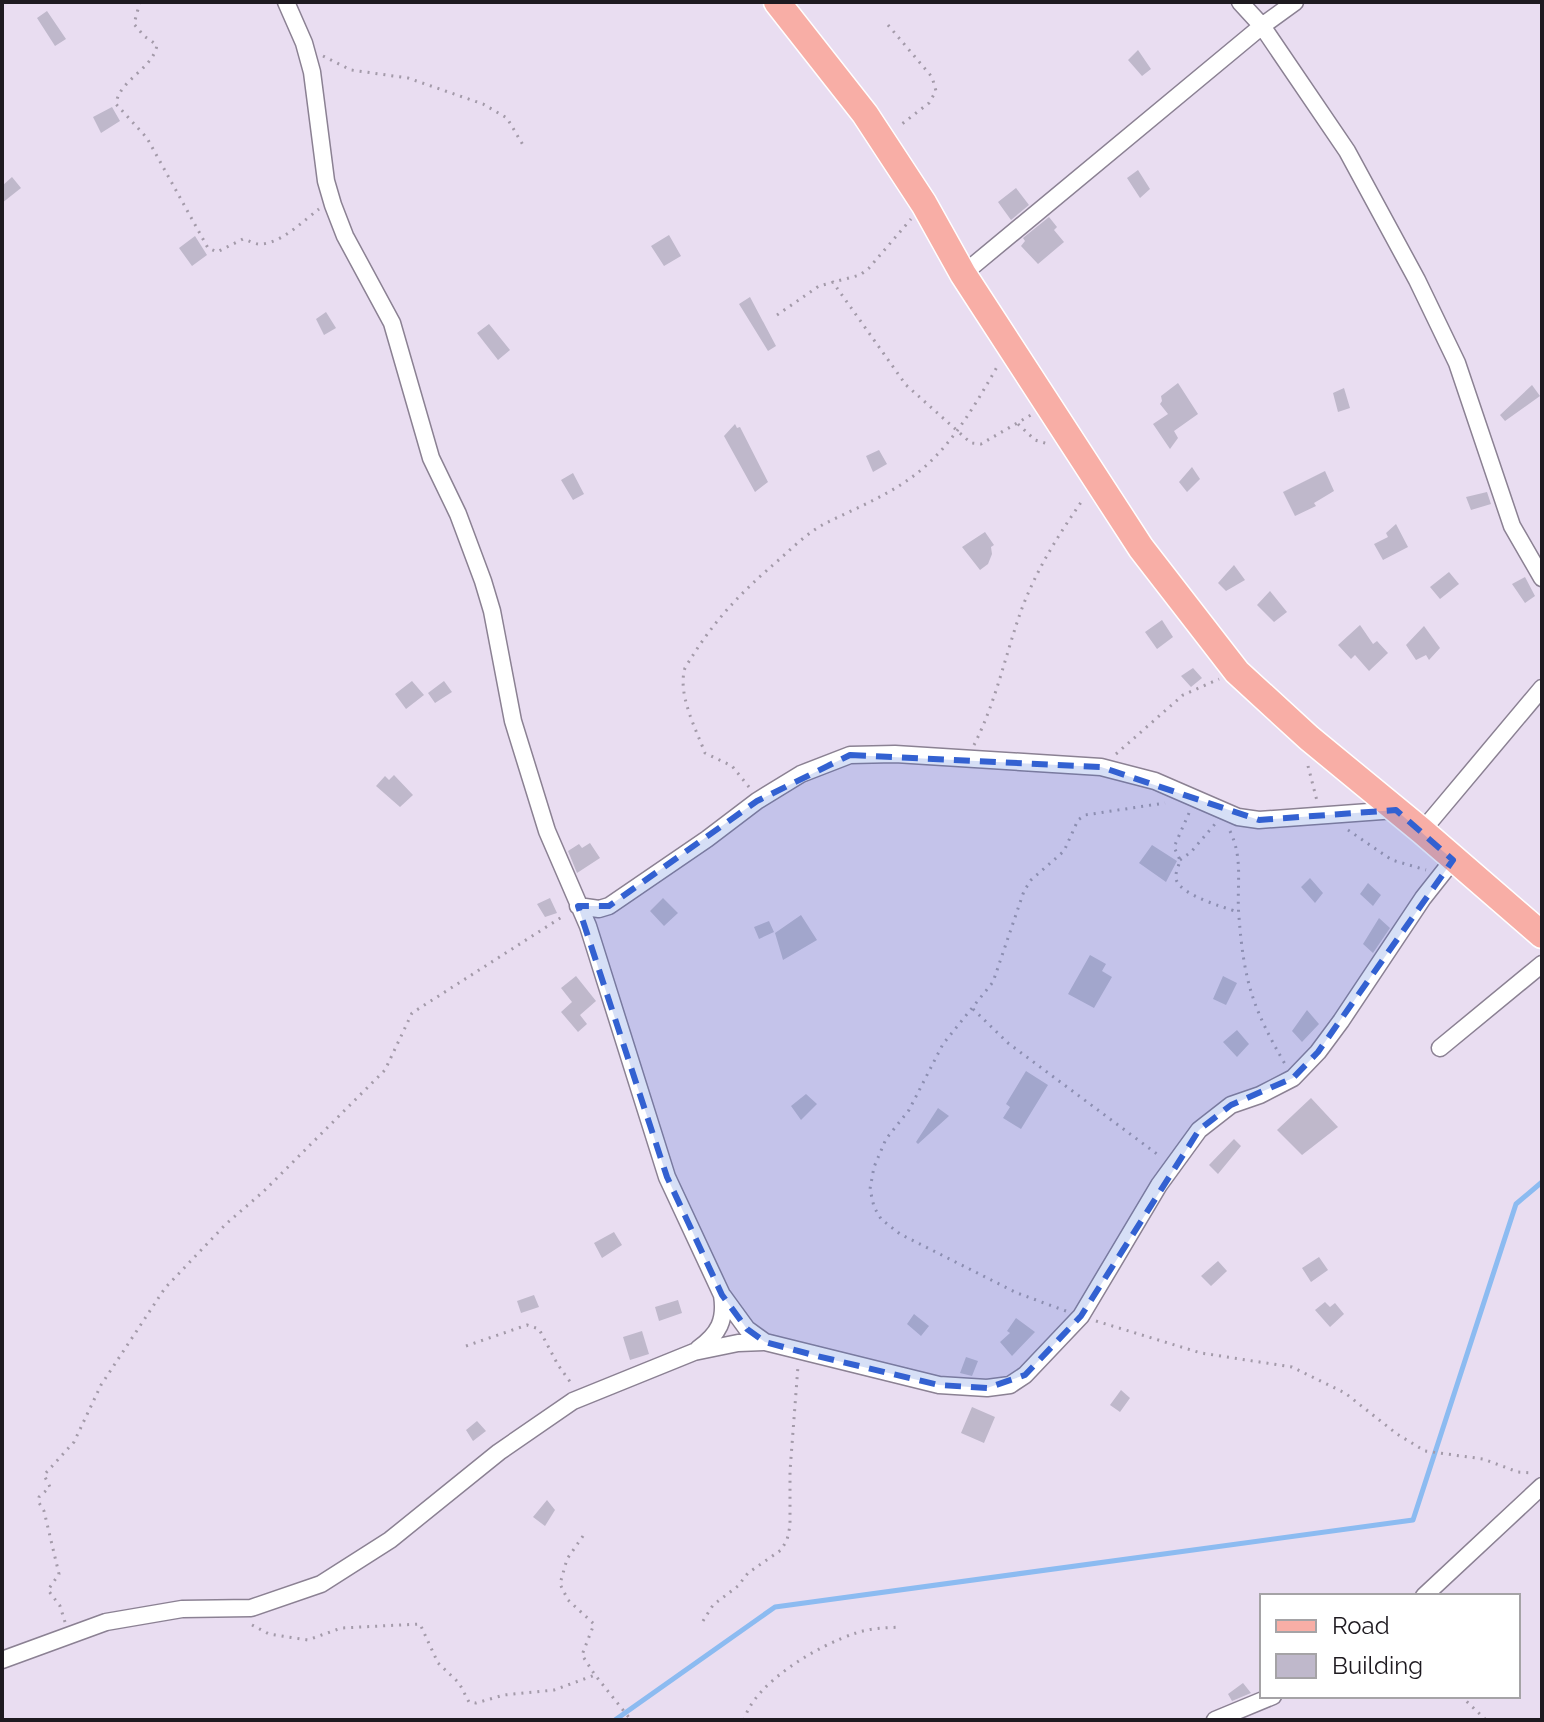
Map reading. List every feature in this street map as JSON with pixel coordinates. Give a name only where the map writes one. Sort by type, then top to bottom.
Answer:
[{"type":"main road","points":[[777,2],[881,138],[924,204],[963,274],[1141,548],[1237,672],[1309,738],[1422,831],[1448,867],[1542,935]]},
{"type":"street","points":[[286,2],[304,43],[312,72],[326,181],[333,205],[345,236],[392,323],[431,458],[476,558],[492,611],[513,721],[547,831],[596,950],[611,1007],[667,1177],[722,1295],[747,1329],[765,1342]]},
{"type":"street","points":[[1240,2],[1262,26],[1347,151],[1417,280],[1457,363],[1512,526],[1542,578]]},
{"type":"street","points":[[963,274],[1295,2]]},
{"type":"street","points":[[1422,831],[1542,688]]},
{"type":"street","points":[[578,906],[599,909],[619,900],[757,801],[801,774],[850,755],[895,754],[1101,767],[1143,777],[1193,797],[1222,815],[1259,820],[1396,810]]},
{"type":"street","points":[[2,1660],[106,1622],[182,1609],[241,1609],[263,1605],[321,1584],[390,1540],[499,1452],[573,1401],[694,1352],[738,1343],[765,1342],[939,1385],[1010,1385],[1025,1375],[1081,1316],[1173,1165],[1199,1130],[1216,1115],[1293,1078],[1318,1052],[1448,867]]},
{"type":"street","points":[[1440,1048],[1542,964]]},
{"type":"street","points":[[694,1352],[721,1326],[724,1308],[722,1295]]},
{"type":"street","points":[[1426,1594],[1541,1479]]},
{"type":"street","points":[[1215,1720],[1268,1698]]},
{"type":"path","points":[[140,2],[134,24],[157,45],[157,49],[117,95],[116,104],[147,138],[208,248],[217,252],[243,239],[256,244],[265,243],[298,227],[318,210],[333,205]]},
{"type":"path","points":[[881,138],[913,117],[929,103],[936,91],[932,77],[888,25]]},
{"type":"path","points":[[304,43],[351,70],[408,78],[483,104],[507,118],[523,145]]},
{"type":"path","points":[[777,315],[819,286],[860,275],[924,204]]},
{"type":"path","points":[[832,281],[906,385],[976,444],[1018,424],[1047,404]]},
{"type":"path","points":[[757,801],[738,772],[705,753],[688,706],[683,678],[685,668],[721,614],[773,564],[822,525],[893,489],[930,462],[975,405],[1009,346]]},
{"type":"path","points":[[1018,424],[1035,440],[1043,443],[1071,441]]},
{"type":"path","points":[[967,759],[990,714],[1021,611],[1039,569],[1056,537],[1097,480]]},
{"type":"path","points":[[1101,767],[1183,695],[1237,672]]},
{"type":"path","points":[[1309,738],[1307,753],[1311,783],[1325,814],[1392,860],[1448,867]]},
{"type":"path","points":[[1180,860],[1174,850],[1175,842],[1193,797]]},
{"type":"path","points":[[1193,797],[1094,813],[1078,820],[1064,851],[1031,880],[1012,923],[993,982],[943,1044],[909,1110],[880,1150],[870,1189],[874,1207],[881,1219],[900,1234],[1017,1293],[1201,1353],[1292,1367],[1345,1393],[1397,1434],[1425,1451],[1483,1459],[1541,1479]]},
{"type":"path","points":[[1238,913],[1182,888],[1176,876],[1180,860],[1191,852],[1222,815],[1234,839],[1240,861],[1238,913],[1246,978],[1253,1005],[1293,1078]]},
{"type":"path","points":[[50,1642],[65,1623],[60,1606],[48,1590],[59,1574],[44,1511],[38,1501],[50,1487],[44,1475],[74,1442],[101,1385],[165,1288],[226,1224],[264,1191],[385,1070],[415,1010],[578,906]]},
{"type":"path","points":[[973,1009],[1008,1043],[1173,1165]]},
{"type":"path","points":[[466,1346],[527,1325],[535,1326],[570,1383],[597,1390]]},
{"type":"path","points":[[703,1621],[713,1605],[738,1586],[748,1573],[781,1550],[787,1540],[794,1393],[801,1351]]},
{"type":"path","points":[[583,1536],[567,1559],[560,1584],[568,1600],[594,1624],[582,1655],[631,1720]]},
{"type":"path","points":[[241,1609],[247,1620],[261,1632],[308,1640],[341,1628],[420,1624],[438,1663],[459,1683],[471,1703],[519,1692],[554,1690],[595,1675]]},
{"type":"path","points":[[744,1720],[759,1692],[802,1660],[857,1632],[900,1627]]},
{"type":"path","points":[[1463,1698],[1486,1720]]},
{"type":"highlighted area","points":[[850,755],[1101,767],[1259,820],[1396,810],[1453,860],[1318,1052],[1293,1078],[1231,1105],[1199,1130],[1081,1316],[1025,1375],[987,1388],[939,1385],[817,1356],[765,1342],[747,1329],[722,1295],[667,1177],[578,906],[609,906],[757,801]]},
{"type":"building","points":[[47,11],[66,39],[55,46],[37,18]]},
{"type":"building","points":[[1138,50],[1151,69],[1142,76],[1128,60]]},
{"type":"building","points":[[112,107],[120,121],[101,133],[93,117]]},
{"type":"building","points":[[1138,170],[1150,189],[1140,198],[1127,178]]},
{"type":"building","points":[[12,177],[21,188],[2,203],[2,186]]},
{"type":"building","points":[[1016,188],[1029,205],[1011,220],[998,202]]},
{"type":"building","points":[[1049,217],[1057,227],[1054,230],[1064,242],[1038,264],[1021,246],[1025,241],[1023,238]]},
{"type":"building","points":[[669,235],[681,256],[664,266],[651,246]]},
{"type":"building","points":[[195,236],[207,255],[192,266],[179,248]]},
{"type":"building","points":[[750,297],[776,346],[768,351],[739,304]]},
{"type":"building","points":[[326,312],[336,328],[324,335],[316,319]]},
{"type":"building","points":[[489,324],[510,350],[498,360],[477,333]]},
{"type":"building","points":[[1178,383],[1198,414],[1174,431],[1178,438],[1170,449],[1153,424],[1168,414],[1160,404],[1161,396]]},
{"type":"building","points":[[1532,385],[1540,396],[1505,421],[1500,415]]},
{"type":"building","points":[[1344,388],[1350,408],[1338,412],[1333,393]]},
{"type":"building","points":[[735,424],[737,428],[740,427],[768,482],[755,492],[724,436]]},
{"type":"building","points":[[879,450],[887,464],[873,472],[866,456]]},
{"type":"building","points":[[1192,467],[1200,479],[1187,492],[1179,482]]},
{"type":"building","points":[[1325,471],[1334,491],[1314,503],[1316,506],[1295,516],[1283,492]]},
{"type":"building","points":[[573,473],[584,494],[573,500],[561,480]]},
{"type":"building","points":[[1487,492],[1491,504],[1471,510],[1466,497]]},
{"type":"building","points":[[1396,524],[1408,547],[1383,560],[1374,544],[1388,537],[1386,533]]},
{"type":"building","points":[[985,532],[994,545],[988,564],[980,570],[962,547]]},
{"type":"building","points":[[1234,565],[1245,580],[1226,591],[1218,583]]},
{"type":"building","points":[[1449,572],[1459,584],[1440,599],[1430,587]]},
{"type":"building","points":[[1525,577],[1535,596],[1525,603],[1512,584]]},
{"type":"building","points":[[1270,591],[1287,612],[1274,622],[1257,605]]},
{"type":"building","points":[[1162,620],[1173,637],[1157,649],[1145,632]]},
{"type":"building","points":[[1360,625],[1373,644],[1377,641],[1388,653],[1369,671],[1355,655],[1351,659],[1338,645]]},
{"type":"building","points":[[1424,626],[1440,648],[1429,660],[1426,655],[1416,660],[1406,645]]},
{"type":"building","points":[[1193,668],[1202,678],[1191,687],[1181,676]]},
{"type":"building","points":[[412,681],[424,695],[406,709],[395,694]]},
{"type":"building","points":[[444,681],[452,692],[435,703],[428,693]]},
{"type":"building","points":[[394,775],[413,795],[400,807],[376,786],[385,776],[389,780]]},
{"type":"building","points":[[590,843],[600,858],[577,873],[568,851],[579,844],[582,848]]},
{"type":"building","points":[[1152,845],[1177,861],[1166,882],[1139,863]]},
{"type":"building","points":[[1310,878],[1323,893],[1315,903],[1301,887]]},
{"type":"building","points":[[1368,883],[1381,895],[1373,906],[1360,894]]},
{"type":"building","points":[[550,898],[557,913],[545,917],[537,904]]},
{"type":"building","points":[[663,898],[678,913],[664,926],[650,911]]},
{"type":"building","points":[[801,915],[817,940],[783,960],[775,933]]},
{"type":"building","points":[[1379,918],[1390,928],[1373,953],[1363,944]]},
{"type":"building","points":[[769,921],[774,932],[759,939],[754,927]]},
{"type":"building","points":[[1090,955],[1106,964],[1102,971],[1112,977],[1094,1008],[1068,994]]},
{"type":"building","points":[[576,976],[596,1001],[580,1015],[587,1024],[578,1032],[561,1012],[572,1002],[561,988]]},
{"type":"building","points":[[1223,976],[1237,983],[1226,1005],[1213,999]]},
{"type":"building","points":[[1307,1010],[1319,1024],[1302,1042],[1292,1031]]},
{"type":"building","points":[[1237,1030],[1249,1044],[1237,1057],[1223,1042]]},
{"type":"building","points":[[1026,1071],[1048,1085],[1021,1129],[1003,1118],[1010,1107],[1006,1104]]},
{"type":"building","points":[[806,1094],[817,1104],[801,1120],[791,1106]]},
{"type":"building","points":[[1311,1098],[1338,1127],[1302,1155],[1277,1130]]},
{"type":"building","points":[[938,1108],[949,1116],[918,1144],[916,1142]]},
{"type":"building","points":[[1234,1139],[1241,1146],[1218,1174],[1209,1165]]},
{"type":"building","points":[[614,1232],[622,1245],[602,1258],[594,1243]]},
{"type":"building","points":[[1319,1257],[1328,1270],[1311,1282],[1302,1268]]},
{"type":"building","points":[[1218,1261],[1227,1271],[1211,1286],[1201,1276]]},
{"type":"building","points":[[534,1295],[539,1307],[521,1313],[517,1301]]},
{"type":"building","points":[[678,1300],[682,1313],[659,1321],[655,1307]]},
{"type":"building","points":[[1325,1302],[1330,1307],[1335,1303],[1344,1314],[1330,1327],[1315,1310]]},
{"type":"building","points":[[914,1314],[929,1326],[921,1336],[907,1324]]},
{"type":"building","points":[[1016,1318],[1035,1332],[1012,1356],[1000,1342],[1010,1333],[1007,1331]]},
{"type":"building","points":[[642,1331],[649,1354],[630,1360],[623,1337]]},
{"type":"building","points":[[966,1357],[978,1361],[972,1376],[960,1373]]},
{"type":"building","points":[[1121,1390],[1130,1398],[1120,1412],[1110,1405]]},
{"type":"building","points":[[972,1407],[995,1417],[984,1443],[961,1433]]},
{"type":"building","points":[[477,1421],[486,1431],[473,1441],[466,1430]]},
{"type":"building","points":[[547,1500],[555,1510],[545,1526],[533,1517]]},
{"type":"building","points":[[1243,1683],[1251,1693],[1232,1701],[1228,1694]]},
{"type":"waterway","points":[[615,1720],[775,1607],[1413,1520],[1516,1204],[1542,1182]]}]
